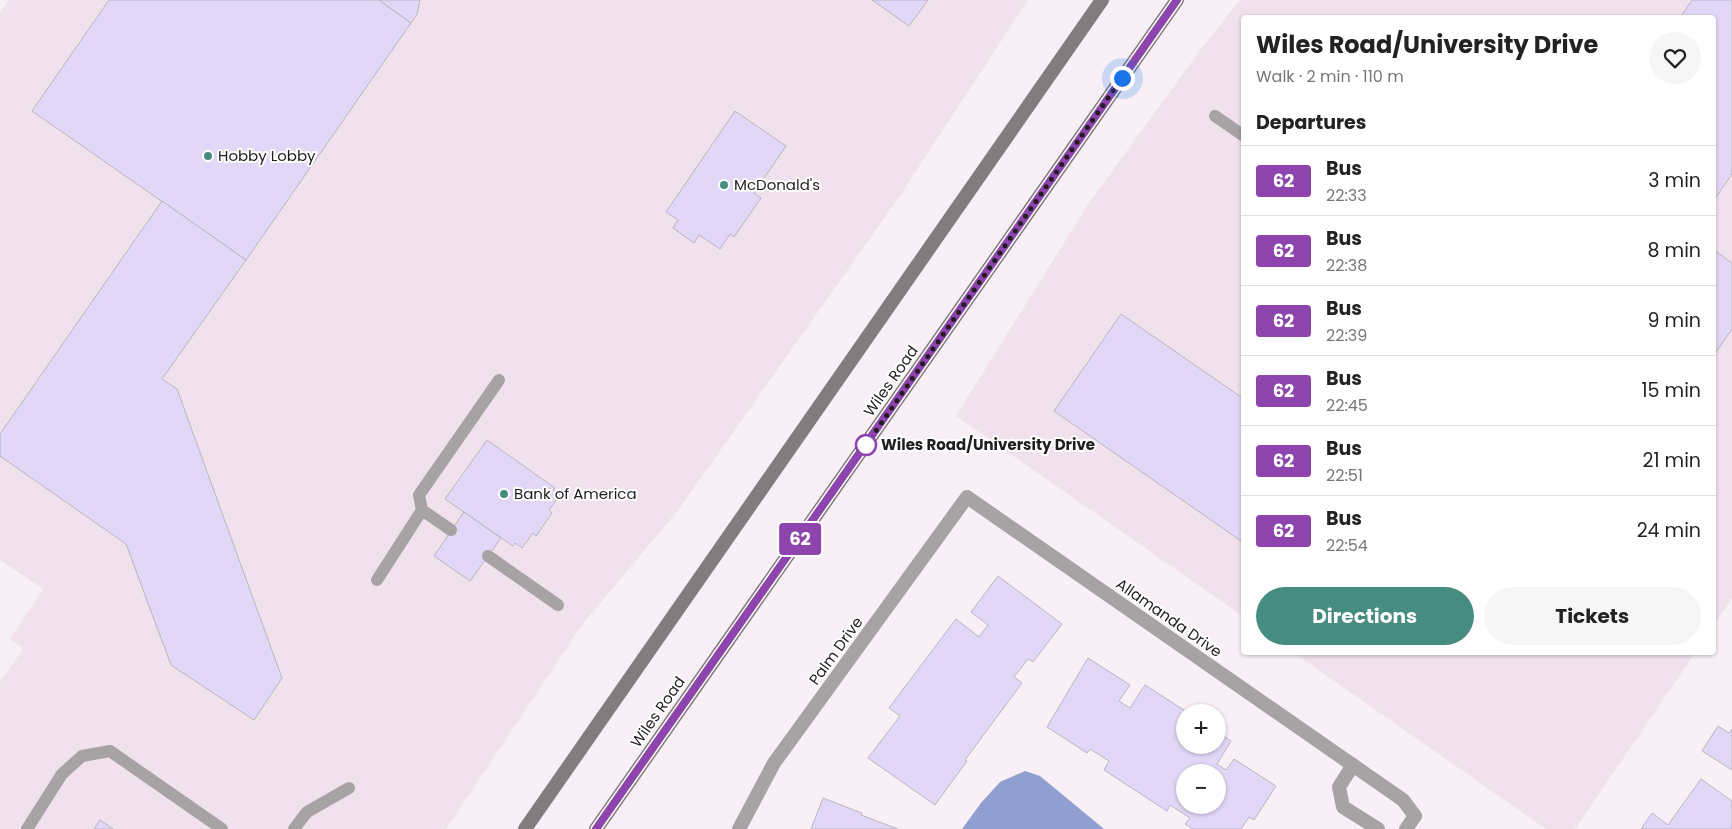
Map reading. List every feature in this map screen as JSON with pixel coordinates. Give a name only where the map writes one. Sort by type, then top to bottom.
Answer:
[{"type":"main road","points":[[525,829],[1102,0]]},
{"type":"main road","name":"Wiles Road","points":[[596,829],[1177,0]]},
{"type":"street","name":"Allamanda Drive","points":[[967,497],[1403,800],[1415,816],[1406,829]]},
{"type":"street","name":"Palm Drive","points":[[740,829],[774,764],[967,497]]},
{"type":"street","points":[[1353,765],[1339,787],[1343,807],[1378,829]]},
{"type":"lane","points":[[1215,116],[1241,134]]},
{"type":"lane","points":[[377,580],[422,510],[419,494],[499,380]]},
{"type":"lane","points":[[422,510],[451,530]]},
{"type":"lane","points":[[488,556],[558,604]]},
{"type":"lane","points":[[27,829],[62,774],[82,756],[110,751],[222,829]]},
{"type":"lane","points":[[294,829],[307,812],[349,788]]},
{"type":"shaded area","points":[[9,0],[1028,0],[897,200],[679,509],[581,626],[446,829],[0,829],[0,682],[23,649],[10,639],[43,589],[0,560],[0,13]]},
{"type":"shaded area","points":[[1240,0],[1732,0],[1732,598],[1716,622],[1716,15],[1241,15],[1241,615],[956,416],[1089,203],[1201,49]]},
{"type":"shaded area","points":[[1297,655],[1694,655],[1575,829],[1546,829]]},
{"type":"water","points":[[1025,771],[1040,776],[1104,829],[962,829],[981,803],[1000,782]]},
{"type":"building","name":"Hobby Lobby","points":[[109,0],[379,0],[411,23],[246,260],[32,111]]},
{"type":"building","points":[[379,0],[420,0],[417,14],[411,23]]},
{"type":"building","points":[[872,0],[928,0],[909,26]]},
{"type":"building","points":[[1692,0],[1732,0],[1732,174],[1716,197],[1716,15],[1682,15]]},
{"type":"building","points":[[735,111],[786,146],[754,193],[761,198],[734,237],[730,234],[720,249],[699,235],[694,243],[673,228],[678,220],[666,212]]},
{"type":"building","points":[[162,201],[246,260],[162,379],[177,389],[282,678],[254,720],[171,665],[126,544],[0,456],[0,434]]},
{"type":"building","points":[[1716,251],[1732,263],[1732,329],[1716,352]]},
{"type":"building","points":[[1121,314],[1241,397],[1241,541],[1054,411]]},
{"type":"building","points":[[487,440],[555,488],[553,490],[560,495],[549,510],[552,513],[536,536],[533,533],[522,548],[515,543],[513,546],[445,499]]},
{"type":"building","points":[[464,512],[501,538],[470,581],[434,556]]},
{"type":"building","points":[[998,576],[1062,624],[1033,662],[1028,659],[1014,677],[1022,683],[965,760],[967,761],[935,805],[868,758],[900,716],[889,708],[956,619],[979,637],[988,625],[971,612]]},
{"type":"building","points":[[1088,658],[1130,685],[1119,701],[1130,708],[1145,685],[1176,705],[1176,754],[1223,754],[1217,764],[1176,764],[1176,809],[1170,805],[1167,811],[1104,770],[1109,761],[1090,749],[1087,753],[1047,727]]},
{"type":"building","points":[[1718,726],[1729,733],[1732,729],[1732,770],[1702,751]]},
{"type":"building","points":[[1226,738],[1231,741],[1226,749]]},
{"type":"building","points":[[1234,759],[1276,786],[1254,820],[1249,817],[1241,829],[1193,829],[1185,824],[1190,818],[1184,814],[1226,814],[1226,770]]},
{"type":"building","points":[[1701,779],[1732,801],[1732,829],[1641,829],[1652,813],[1668,825]]},
{"type":"building","points":[[823,798],[862,813],[861,815],[898,829],[811,829]]},
{"type":"building","points":[[100,820],[113,829],[94,829]]},
{"type":"bus line","name":"62","points":[[596,829],[1177,0]]},
{"type":"place","name":"Hobby Lobby","points":[[208,156]]},
{"type":"place","name":"McDonald's","points":[[724,185]]},
{"type":"place","name":"Wiles Road/University Drive","points":[[866,445]]},
{"type":"place","name":"Bank of America","points":[[504,494]]},
{"type":"route","points":[[866,445],[1122,78]]}]
